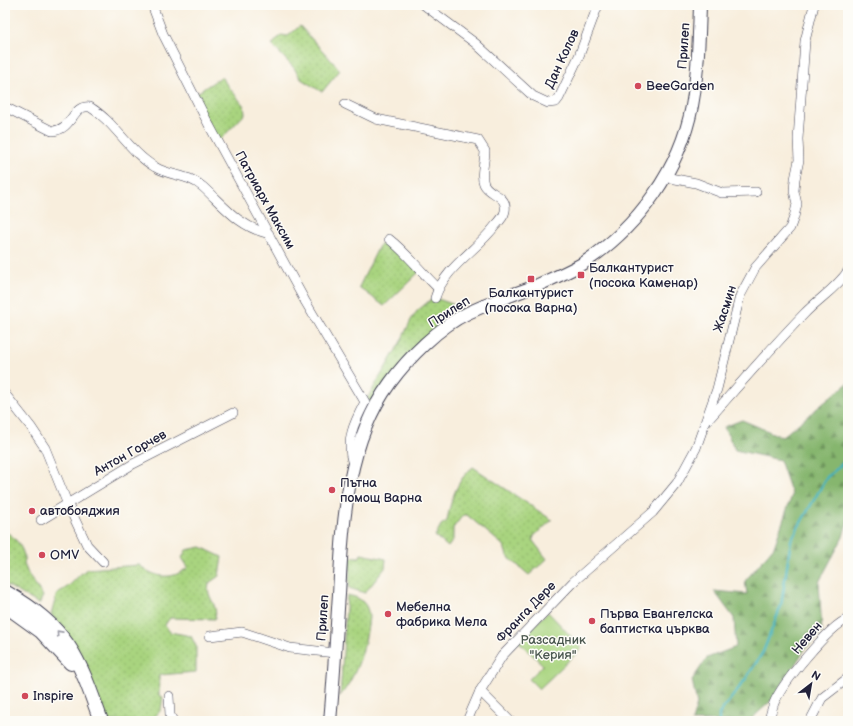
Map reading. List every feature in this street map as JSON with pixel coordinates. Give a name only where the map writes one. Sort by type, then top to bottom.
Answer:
[{"type":"main road","points":[[5,592],[35,611],[64,639],[83,670],[101,721]]},
{"type":"main road","points":[[5,605],[41,631],[67,657],[95,705]]},
{"type":"main road","points":[[5,620],[10,616],[23,617]]},
{"type":"street","name":"Патриарх Максим","points":[[152,5],[162,34],[203,113],[318,324],[365,402],[352,428],[350,455],[353,465]]},
{"type":"street","name":"Дан Колов","points":[[424,5],[476,43],[533,96],[548,103],[556,102],[580,56],[598,5]]},
{"type":"street","name":"Прилеп","points":[[330,721],[341,551],[353,465],[362,434],[373,410],[389,383],[416,353],[439,333],[466,314],[535,286],[584,263],[613,241],[627,228],[665,177],[679,150],[692,107],[696,74],[700,5]]},
{"type":"street","name":"Жасмин","points":[[625,536],[653,512],[677,483],[696,448],[717,389],[740,296],[755,268],[787,232],[794,217],[797,204],[794,191],[799,160],[799,131],[804,41],[814,5]]},
{"type":"street","points":[[345,104],[376,119],[470,138],[478,140],[482,144],[485,151],[482,179],[485,186],[500,196],[505,204],[506,210],[504,215],[487,237],[466,256],[438,288],[435,298]]},
{"type":"street","points":[[5,107],[52,131],[60,130],[66,126],[78,109],[84,106],[90,107],[140,156],[155,167],[166,172],[184,175],[194,180],[217,202],[245,224],[254,230],[269,234]]},
{"type":"street","points":[[665,177],[696,183],[722,193],[756,192]]},
{"type":"street","points":[[389,239],[404,251],[420,271],[438,288]]},
{"type":"street","points":[[706,422],[777,342],[806,312],[843,278],[848,271]]},
{"type":"street","points":[[5,394],[31,426],[45,448],[87,545],[103,562]]},
{"type":"street","name":"Антон Горчев","points":[[41,520],[133,464],[233,413]]},
{"type":"street","name":"Франга Дере","points":[[467,721],[480,691],[502,656],[573,582],[625,536]]},
{"type":"street","name":"Невен","points":[[769,721],[774,703],[796,671],[834,627],[848,619]]},
{"type":"street","points":[[210,636],[242,632],[290,648],[335,653]]},
{"type":"street","points":[[810,721],[822,698],[848,678]]},
{"type":"street","points":[[480,691],[510,721]]},
{"type":"street","points":[[169,696],[170,715],[173,721]]},
{"type":"green space","points":[[300,26],[340,70],[322,92],[301,79],[294,68],[272,45],[281,35],[288,36]]},
{"type":"green space","points":[[221,77],[244,106],[245,114],[218,142],[194,95]]},
{"type":"green space","points":[[389,239],[420,271],[384,306],[359,287],[379,246]]},
{"type":"green space","points":[[435,298],[452,304],[463,311],[410,352],[350,450],[365,402],[417,311]]},
{"type":"green space","points":[[848,383],[848,519],[843,537],[819,582],[822,632],[805,649],[772,700],[749,721],[692,721],[697,704],[692,680],[707,658],[736,647],[734,618],[714,591],[747,594],[745,581],[774,547],[792,495],[780,460],[735,450],[724,427],[742,420],[782,437]]},
{"type":"green space","points":[[473,467],[552,520],[534,536],[533,541],[547,559],[529,575],[507,556],[504,546],[467,515],[463,515],[453,528],[453,540],[448,547],[435,536],[441,525],[447,521],[455,491],[467,472]]},
{"type":"green space","points":[[5,532],[13,537],[20,545],[24,555],[24,564],[29,576],[43,596],[39,604],[5,584]]},
{"type":"green space","points":[[201,547],[222,557],[219,576],[209,583],[208,588],[215,608],[215,619],[170,618],[165,625],[170,632],[191,636],[196,646],[196,672],[159,675],[159,695],[163,697],[161,710],[151,721],[105,721],[64,630],[51,615],[57,593],[71,584],[87,569],[139,565],[151,573],[170,576],[188,567],[182,558],[186,550]]},
{"type":"green space","points":[[361,554],[386,559],[385,568],[365,593],[349,588],[350,559],[352,557],[360,557]]},
{"type":"green space","points":[[347,595],[356,597],[365,604],[369,617],[366,638],[360,659],[352,678],[340,696]]},
{"type":"green space","name":"Разсадник \"Керия\"","points":[[548,612],[582,648],[539,689],[529,679],[543,665],[518,641]]},
{"type":"waterway","name":"Франга Дере","points":[[719,721],[719,714],[745,680],[763,652],[781,606],[791,540],[827,477],[848,459]]},
{"type":"place","name":"BeeGarden","points":[[638,86]]},
{"type":"place","name":"Балкантурист (посока Каменар)","points":[[581,275]]},
{"type":"place","name":"Балкантурист (посока Варна)","points":[[531,279]]},
{"type":"place","name":"Пътна помощ Варна","points":[[332,490]]},
{"type":"place","name":"автобояджия","points":[[32,511]]},
{"type":"place","name":"OMV","points":[[42,555]]},
{"type":"place","name":"Мебелна фабрика Мела","points":[[388,614]]},
{"type":"place","name":"Първа Евангелска баптистка църква","points":[[592,621]]},
{"type":"place","name":"Inspire","points":[[25,696]]}]
